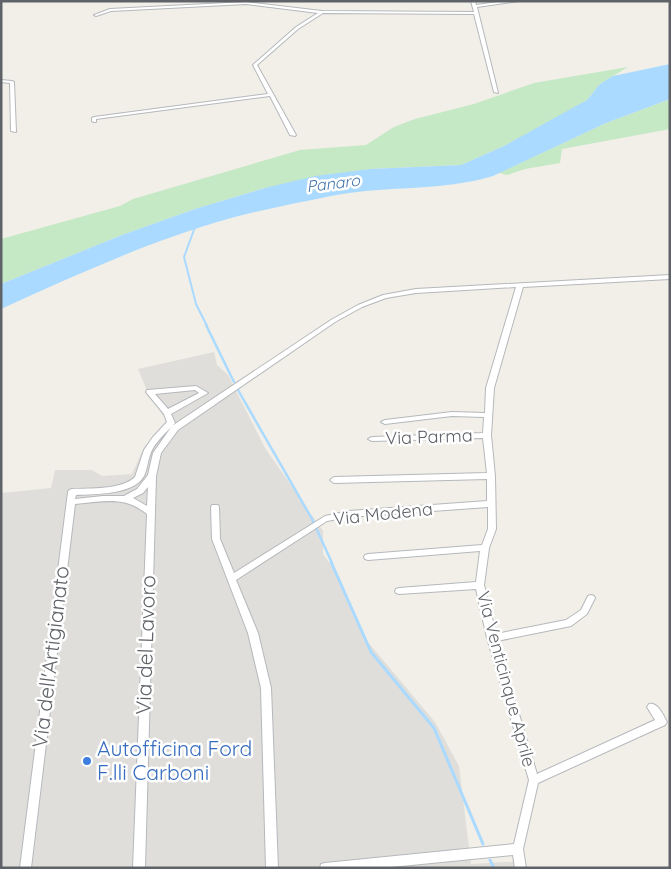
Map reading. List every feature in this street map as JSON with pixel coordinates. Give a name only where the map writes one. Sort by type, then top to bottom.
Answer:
[{"type":"street","points":[[496,92],[474,3],[517,1]]},
{"type":"street","points":[[96,15],[111,10],[246,3],[322,12],[476,13]]},
{"type":"street","points":[[293,135],[255,65],[297,28],[322,12]]},
{"type":"street","points":[[1,82],[12,82],[14,131]]},
{"type":"street","points":[[94,121],[94,118],[270,95]]},
{"type":"street","points":[[520,285],[670,278]]},
{"type":"street","name":"Via Venticinque Aprile","points":[[520,285],[497,356],[490,388],[487,436],[491,476],[490,504],[492,529],[485,548],[480,585],[492,638],[534,780],[518,849],[521,868]]},
{"type":"street","name":"Via del Lavoro","points":[[139,868],[152,476],[157,453],[175,428],[317,332],[360,306],[386,296],[416,291],[520,285]]},
{"type":"street","points":[[152,476],[140,491],[127,498],[71,502],[72,492],[110,489],[134,483],[140,476],[147,452],[156,438],[171,423],[167,412],[150,392],[196,388],[204,393],[167,412]]},
{"type":"street","points":[[385,422],[452,414],[488,415]]},
{"type":"street","name":"Via Parma","points":[[372,439],[487,436]]},
{"type":"street","points":[[334,480],[491,476]]},
{"type":"street","points":[[127,498],[140,503],[151,514]]},
{"type":"street","name":"Via dell'Artigianato","points":[[25,868],[71,502]]},
{"type":"street","name":"Via Modena","points":[[232,578],[325,519],[349,514],[490,504]]},
{"type":"street","points":[[215,507],[216,538],[220,554],[232,578],[253,633],[266,688],[272,868]]},
{"type":"street","points":[[368,557],[485,548]]},
{"type":"street","points":[[399,591],[480,585]]},
{"type":"street","points":[[492,638],[568,623],[584,612],[591,598]]},
{"type":"street","points":[[534,780],[662,722],[652,707]]},
{"type":"street","points":[[325,868],[518,849]]},
{"type":"shaded area","points":[[214,352],[217,365],[228,375],[265,448],[323,531],[323,554],[339,577],[367,641],[435,722],[459,766],[471,864],[525,861],[525,868],[1,868],[1,493],[51,488],[55,470],[92,470],[102,476],[132,474],[144,447],[168,423],[148,393],[138,369]]},
{"type":"green space","points":[[628,67],[600,84],[587,100],[560,116],[504,146],[461,165],[370,169],[265,188],[195,209],[122,235],[1,284],[1,239],[120,206],[133,199],[300,150],[366,145],[394,127],[415,119],[474,104],[534,83]]},
{"type":"green space","points":[[670,99],[670,129],[562,149],[560,163],[525,169],[507,175],[499,173],[606,123]]},
{"type":"water","name":"Panaro","points":[[670,64],[670,99],[606,123],[493,176],[453,184],[371,190],[331,196],[231,218],[143,247],[1,309],[1,284],[122,235],[195,209],[265,188],[315,176],[370,169],[461,165],[504,146],[587,100],[600,84],[613,76]]},
{"type":"waterway","points":[[195,227],[184,257],[196,304],[207,326]]},
{"type":"waterway","points":[[206,325],[234,382]]},
{"type":"waterway","points":[[238,390],[312,519],[332,563]]},
{"type":"waterway","points":[[331,562],[371,652],[434,728],[483,844]]},
{"type":"waterway","points":[[490,860],[494,868]]},
{"type":"place","name":"Autofficina Ford F.lli Carboni","points":[[87,761]]}]
